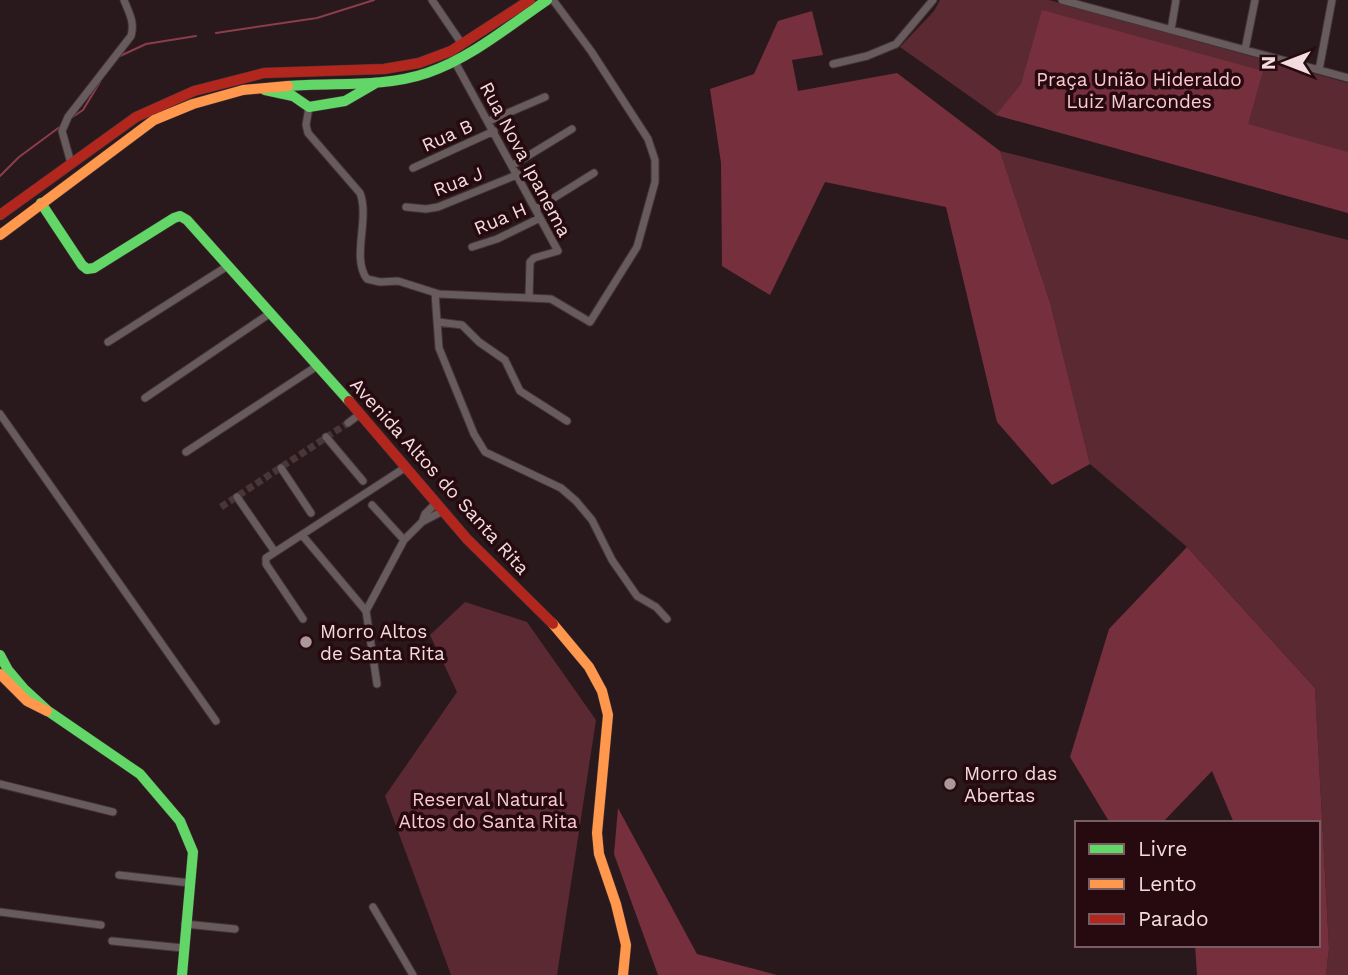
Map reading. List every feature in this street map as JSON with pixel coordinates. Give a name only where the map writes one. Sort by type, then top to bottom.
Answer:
[{"type":"street","points":[[71,163],[62,131],[68,117],[131,36],[132,18],[124,0]]},
{"type":"street","points":[[432,0],[462,44]]},
{"type":"street","points":[[0,215],[136,117],[194,91],[264,73],[384,69],[419,63],[451,51],[530,0]]},
{"type":"street","points":[[0,235],[154,120],[193,104],[255,88],[376,83],[425,74],[455,62],[547,0]]},
{"type":"street","points":[[309,107],[306,125],[308,133],[360,193],[364,204],[361,250],[363,275],[371,281],[398,281],[435,293],[551,299],[590,322],[637,247],[655,182],[655,160],[648,139],[634,117],[591,51],[553,0]]},
{"type":"street","points":[[833,64],[867,56],[896,44],[933,0]]},
{"type":"street","points":[[1062,0],[1094,4],[1171,30],[1348,78]]},
{"type":"street","points":[[1171,30],[1176,0]]},
{"type":"street","points":[[1245,50],[1255,0]]},
{"type":"street","points":[[1319,70],[1332,0]]},
{"type":"street","name":"Rua Nova Ipanema","points":[[455,62],[519,174],[558,251],[534,258],[530,262],[529,298]]},
{"type":"street","points":[[342,70],[356,84],[356,94],[351,100]]},
{"type":"street","points":[[255,88],[256,80],[264,73]]},
{"type":"street","points":[[255,88],[293,96],[309,107],[351,100],[376,83]]},
{"type":"street","points":[[488,121],[545,97]]},
{"type":"street","points":[[513,165],[572,129]]},
{"type":"street","name":"Rua B","points":[[413,168],[494,131]]},
{"type":"street","points":[[536,209],[594,173]]},
{"type":"street","name":"Rua J","points":[[406,207],[438,207],[519,174]]},
{"type":"street","name":"Avenida Altos do Santa Rita","points":[[41,203],[87,269],[94,268],[174,218],[180,216],[187,220],[440,507],[505,578],[551,621],[585,663],[607,702],[597,834],[599,854],[626,945],[623,975]]},
{"type":"street","name":"Rua H","points":[[472,247],[497,239],[540,218]]},
{"type":"street","points":[[108,342],[226,267]]},
{"type":"street","points":[[435,293],[439,348],[474,434],[485,452],[561,488],[576,501],[592,520],[612,560],[637,596],[656,607],[667,619]]},
{"type":"street","points":[[145,398],[270,314]]},
{"type":"street","points":[[438,322],[462,325],[479,342],[505,360],[520,391],[567,421]]},
{"type":"street","points":[[186,452],[317,366]]},
{"type":"street","points":[[0,414],[216,721]]},
{"type":"street","points":[[348,423],[360,414]]},
{"type":"street","points":[[326,437],[363,481]]},
{"type":"street","points":[[303,619],[265,562],[266,558],[406,467]]},
{"type":"street","points":[[281,468],[311,513]]},
{"type":"street","points":[[237,497],[275,552]]},
{"type":"street","points":[[372,505],[404,540]]},
{"type":"street","points":[[366,611],[404,540],[440,507]]},
{"type":"street","points":[[302,535],[366,611],[377,684]]},
{"type":"street","points":[[0,655],[8,670],[24,689],[48,711],[140,774],[180,821],[193,852],[181,975]]},
{"type":"street","points":[[0,674],[20,697],[37,708],[48,711]]},
{"type":"street","points":[[0,784],[113,812]]},
{"type":"street","points":[[119,875],[190,883]]},
{"type":"street","points":[[373,906],[413,975]]},
{"type":"street","points":[[0,912],[101,925]]},
{"type":"street","points":[[186,924],[235,929]]},
{"type":"street","points":[[112,942],[183,948]]},
{"type":"green space","name":"Praça União Hideraldo Luiz Marcondes","points":[[940,0],[1049,0],[1348,83],[1348,213],[996,115],[900,47],[934,11]]},
{"type":"green space","name":"Praça União Hideraldo Luiz Marcondes","points":[[1042,10],[1263,71],[1248,124],[1348,152],[1348,213],[996,115],[1021,84]]},
{"type":"green space","points":[[812,11],[823,55],[792,60],[798,91],[897,73],[1000,151],[1050,302],[1090,464],[1052,485],[997,422],[946,207],[825,182],[770,295],[722,266],[721,163],[710,89],[754,74],[778,21]]},
{"type":"green space","points":[[1000,151],[1348,240],[1348,975],[1326,975],[1329,948],[1315,688],[1187,547],[1090,464],[1050,302]]},
{"type":"green space","points":[[1187,547],[1315,688],[1329,948],[1326,975],[1197,975],[1195,947],[1320,947],[1320,821],[1233,821],[1212,771],[1164,821],[1109,821],[1070,757],[1109,629]]},
{"type":"green space","name":"Reserval Natural Altos do Santa Rita","points":[[465,602],[527,622],[596,720],[557,975],[451,975],[385,796],[457,692],[430,635]]},
{"type":"green space","points":[[618,808],[697,954],[777,975],[658,975],[614,854]]},
{"type":"waterway","points":[[216,33],[317,18],[374,0]]},
{"type":"waterway","points":[[120,56],[146,44],[196,36]]},
{"type":"waterway","points":[[71,118],[83,110],[100,82]]},
{"type":"waterway","points":[[0,176],[19,157],[61,126]]},
{"type":"tunnel","points":[[221,507],[348,423]]},
{"type":"traffic: fast","points":[[288,86],[376,83],[427,73],[474,50],[547,0]]},
{"type":"traffic: fast","points":[[265,90],[293,96],[309,107],[345,101],[376,83]]},
{"type":"traffic: fast","points":[[41,203],[87,269],[94,268],[174,218],[180,216],[187,220],[349,401]]},
{"type":"traffic: fast","points":[[0,655],[8,670],[24,689],[48,711],[140,774],[180,821],[193,852],[182,975]]},
{"type":"traffic: slow","points":[[0,235],[154,120],[193,104],[243,90],[288,86]]},
{"type":"traffic: slow","points":[[553,624],[589,667],[602,691],[608,715],[597,833],[599,854],[626,945],[623,975]]},
{"type":"traffic: slow","points":[[0,674],[27,701],[47,711]]},
{"type":"traffic: jam","points":[[0,215],[136,117],[194,91],[264,73],[384,69],[419,63],[451,51],[530,0]]},
{"type":"traffic: jam","points":[[349,401],[467,539],[553,624]]},
{"type":"place","name":"Morro Altos de Santa Rita","points":[[306,642]]},
{"type":"place","name":"Morro das Abertas","points":[[950,784]]}]
